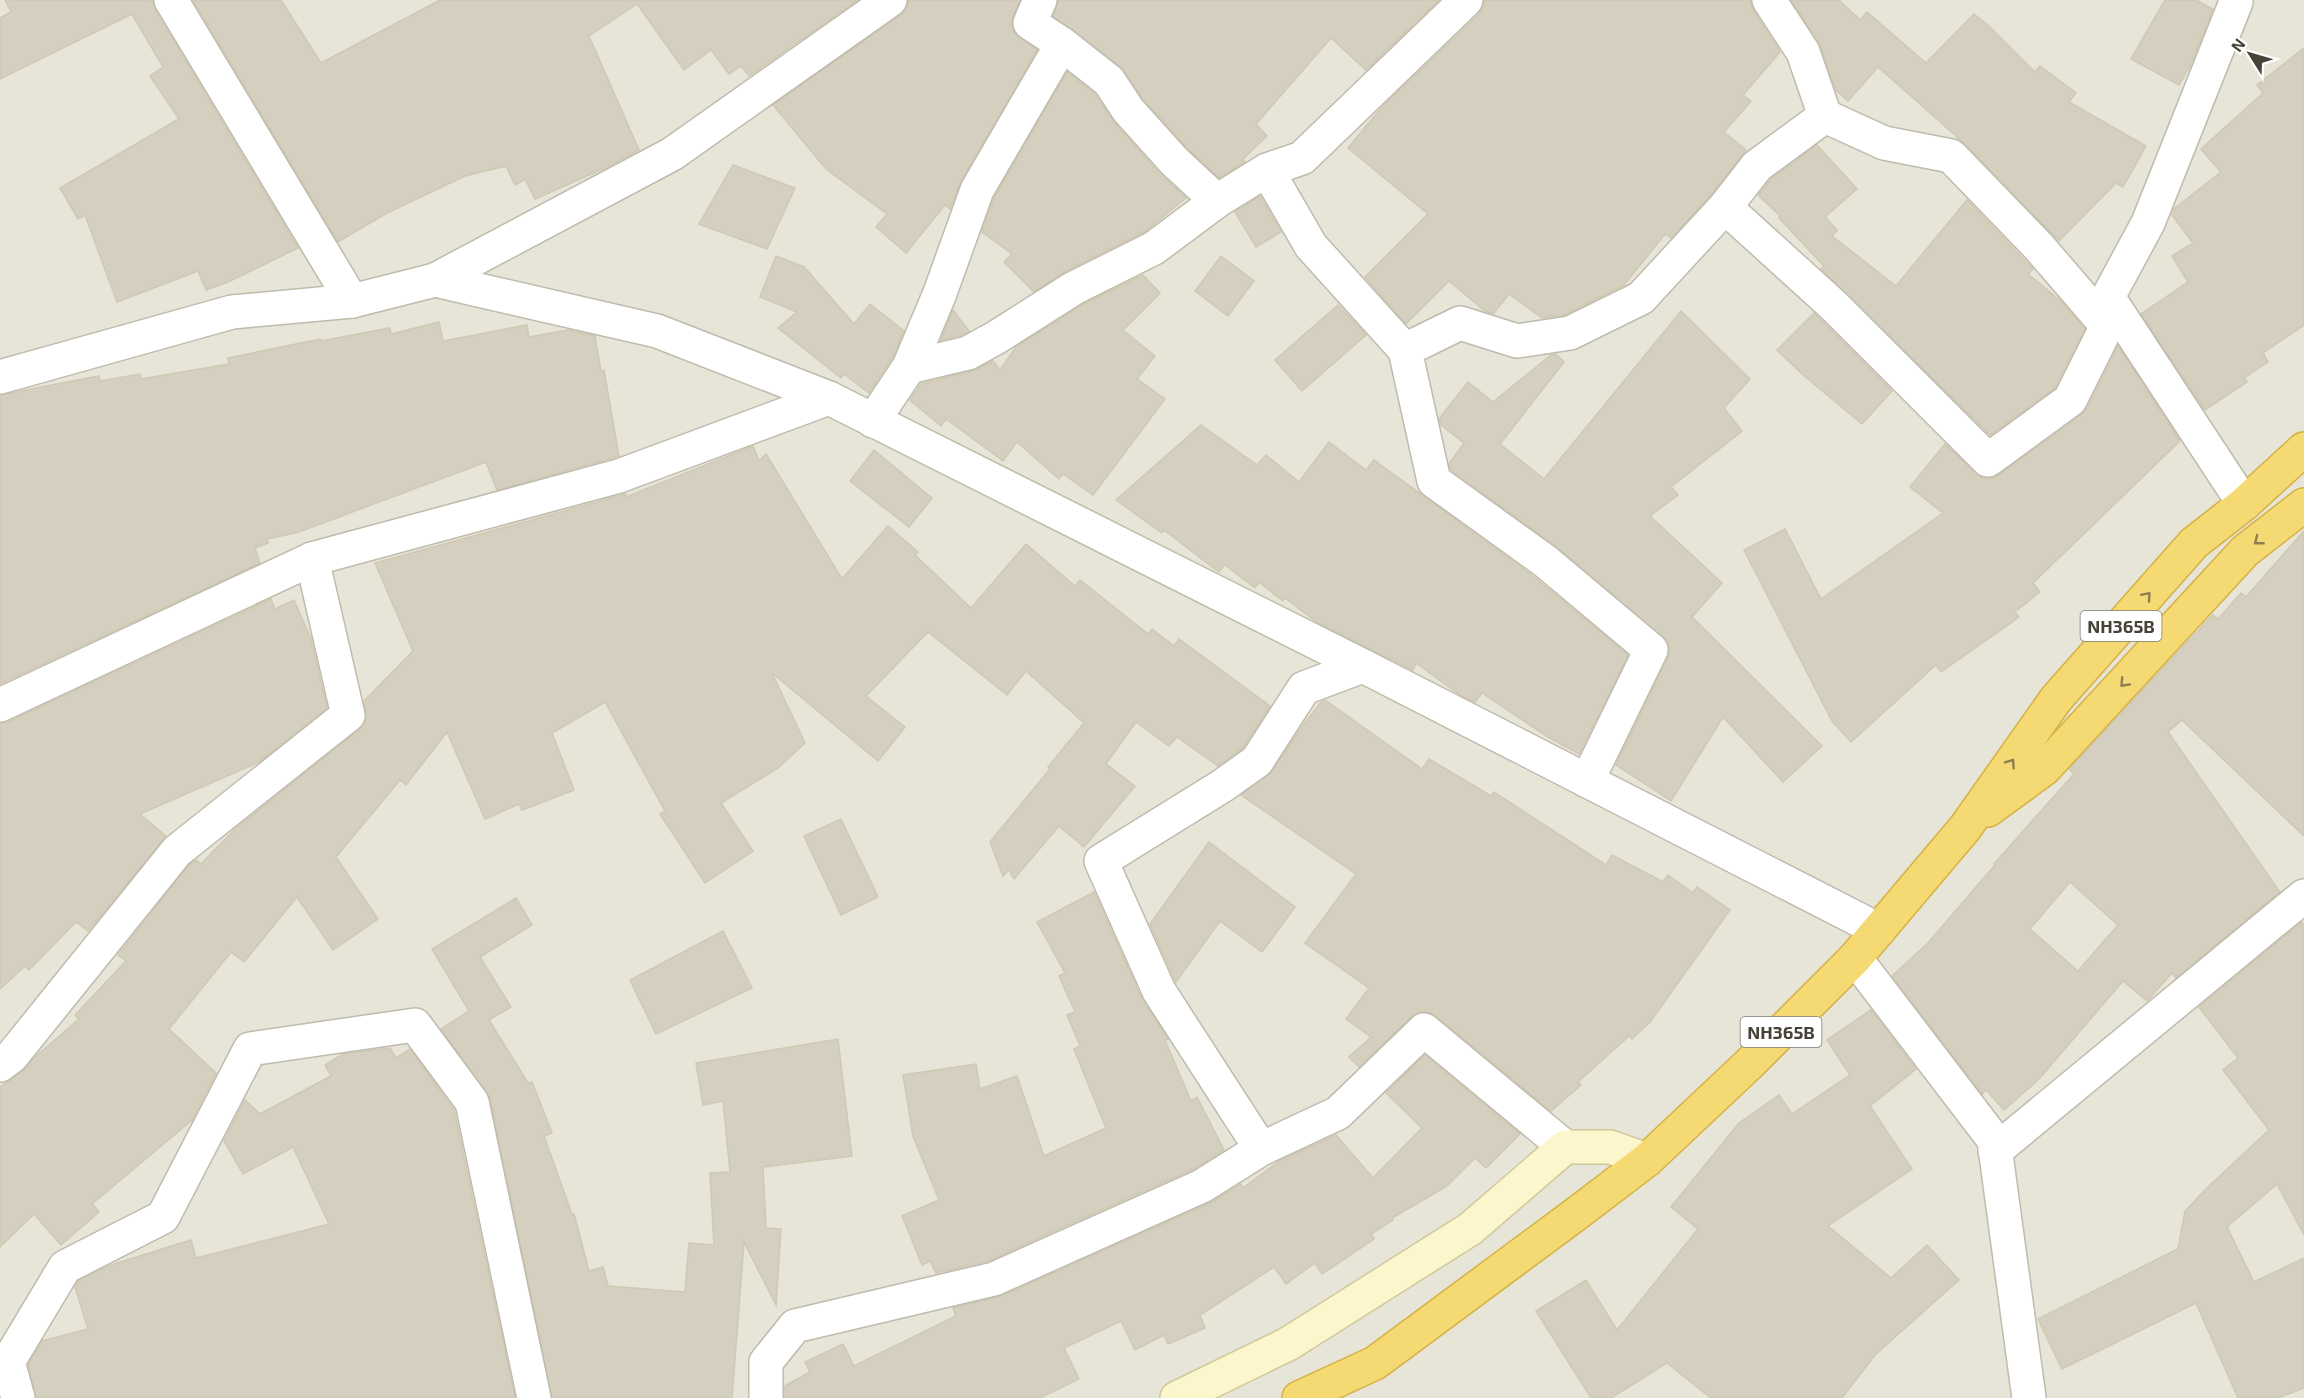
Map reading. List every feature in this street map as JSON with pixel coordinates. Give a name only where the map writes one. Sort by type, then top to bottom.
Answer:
[{"type":"highway","name":"NH365B","points":[[1299,1398],[1375,1363],[1576,1214],[1647,1160],[1748,1065],[1856,958],[1965,828],[2056,699],[2194,543],[2244,504],[2304,449]]},
{"type":"highway","name":"NH365B","points":[[1965,828],[2044,769],[2245,551],[2304,505]]},
{"type":"street","points":[[171,0],[352,301]]},
{"type":"street","points":[[0,377],[232,312],[352,301],[435,280],[672,154],[890,0]]},
{"type":"street","points":[[1040,0],[1030,23],[1109,81],[1128,110],[1174,161],[1217,201]]},
{"type":"street","points":[[909,367],[968,353],[987,343],[1074,288],[1154,248],[1217,201],[1267,170],[1302,158],[1466,0]]},
{"type":"street","points":[[1769,0],[1803,52],[1825,116],[1884,143],[1951,156],[2038,247],[2107,311],[2244,504]]},
{"type":"street","points":[[1725,207],[1833,306],[1988,460],[2070,400],[2107,311],[2148,223],[2235,0]]},
{"type":"street","points":[[873,421],[909,367],[940,293],[977,190],[1062,45]]},
{"type":"street","points":[[1405,350],[1460,323],[1517,341],[1570,333],[1641,298],[1725,207],[1756,166],[1825,116]]},
{"type":"street","points":[[1267,170],[1311,246],[1405,350],[1434,481],[1545,561],[1651,650],[1587,781]]},
{"type":"street","points":[[435,280],[657,331],[830,398],[1363,666],[1879,930]]},
{"type":"street","points":[[0,705],[312,559],[619,476],[830,398]]},
{"type":"street","points":[[0,1065],[12,1056],[177,850],[348,715],[312,559]]},
{"type":"street","points":[[1261,1149],[1159,991],[1101,861],[1222,786],[1257,761],[1304,688],[1363,666]]},
{"type":"street","points":[[1995,1151],[2304,896]]},
{"type":"street","points":[[1856,958],[1994,1140],[2029,1398]]},
{"type":"street","points":[[18,1398],[8,1362],[64,1267],[163,1217],[250,1049],[415,1025],[472,1102],[534,1398]]},
{"type":"street","points":[[766,1398],[766,1362],[795,1326],[993,1279],[1202,1186],[1261,1149],[1338,1113],[1424,1030],[1565,1147]]},
{"type":"street","points":[[1177,1398],[1288,1344],[1470,1229],[1565,1147],[1610,1146],[1647,1160]]},
{"type":"shaded area","points":[[0,0],[2304,0],[2304,1398],[0,1398]]},
{"type":"building","points":[[5,0],[152,0],[155,10],[298,248],[228,282],[206,290],[198,271],[117,302],[85,215],[78,219],[60,188],[179,119],[150,76],[163,67],[132,14],[0,79],[0,18],[11,12]]},
{"type":"building","points":[[193,0],[281,0],[321,63],[440,0],[858,0],[749,76],[741,66],[729,74],[711,50],[684,70],[637,4],[589,36],[639,150],[535,199],[525,179],[515,185],[506,166],[465,176],[387,213],[338,242]]},
{"type":"building","points":[[908,0],[1020,0],[1011,24],[1014,32],[1037,50],[961,181],[950,209],[945,205],[906,253],[876,227],[887,214],[826,169],[773,105],[901,15],[907,8]]},
{"type":"building","points":[[1058,0],[1439,0],[1366,70],[1331,38],[1256,124],[1267,136],[1243,159],[1245,162],[1219,178],[1187,148],[1143,99],[1121,67],[1053,16]]},
{"type":"building","points":[[1484,0],[1750,0],[1753,10],[1780,52],[1743,95],[1751,101],[1724,132],[1746,150],[1711,195],[1671,238],[1665,234],[1624,285],[1564,315],[1542,318],[1509,294],[1493,314],[1485,311],[1449,281],[1406,324],[1365,277],[1428,214],[1348,148],[1383,106],[1479,14],[1484,6]]},
{"type":"building","points":[[1791,0],[1839,0],[1860,20],[1867,12],[1926,63],[1974,14],[2035,72],[2040,66],[2076,93],[2069,102],[2146,146],[2123,187],[2116,183],[2059,241],[1964,143],[1878,67],[1848,101],[1836,90],[1819,42]]},
{"type":"building","points":[[2165,0],[2196,0],[2213,9],[2191,64],[2179,85],[2131,59]]},
{"type":"building","points":[[2304,48],[2304,325],[2263,353],[2268,362],[2244,378],[2247,382],[2205,410],[2141,314],[2188,282],[2172,256],[2193,243],[2172,215],[2174,209],[2221,172],[2201,149],[2263,93],[2257,85]]},
{"type":"building","points":[[1067,72],[1095,94],[1114,122],[1160,174],[1186,198],[1144,232],[1066,271],[1034,292],[1004,262],[1012,254],[982,232],[994,198]]},
{"type":"building","points":[[1817,145],[1857,189],[1825,217],[1837,230],[1832,236],[1896,286],[1967,200],[2033,269],[2028,274],[2063,303],[2085,329],[2055,388],[1990,435],[1821,269],[1824,266],[1779,218],[1780,216],[1758,195],[1770,180]]},
{"type":"building","points":[[733,165],[795,188],[767,249],[699,224]]},
{"type":"building","points":[[1260,196],[1281,232],[1256,247],[1235,212]]},
{"type":"building","points":[[776,256],[804,267],[854,324],[870,304],[904,331],[892,358],[869,393],[844,374],[841,378],[778,328],[797,312],[760,297]]},
{"type":"building","points":[[1221,256],[1254,281],[1228,316],[1195,291]]},
{"type":"building","points":[[1143,275],[1160,293],[1123,330],[1155,356],[1137,379],[1165,399],[1093,495],[1063,474],[1059,479],[1017,442],[1003,461],[946,419],[941,426],[910,400],[921,384],[972,371],[993,361],[1000,370],[1016,347],[1083,304]]},
{"type":"building","points":[[1338,305],[1366,335],[1302,391],[1275,360]]},
{"type":"building","points":[[953,310],[969,331],[941,340]]},
{"type":"building","points":[[1681,311],[1750,379],[1724,408],[1742,431],[1671,487],[1678,495],[1650,516],[1722,583],[1692,617],[1822,746],[1783,782],[1723,717],[1671,801],[1616,765],[1668,658],[1670,650],[1668,642],[1557,547],[1451,470],[1449,464],[1464,443],[1441,425],[1439,419],[1468,382],[1493,402],[1551,355],[1556,354],[1564,362],[1500,444],[1544,479]]},
{"type":"building","points":[[1814,313],[1892,391],[1862,424],[1777,350]]},
{"type":"building","points":[[439,322],[443,341],[527,325],[529,337],[568,330],[595,336],[601,371],[604,370],[619,456],[497,490],[486,462],[299,532],[267,539],[268,543],[255,548],[260,563],[0,684],[0,395],[99,376],[100,381],[140,374],[141,379],[229,364],[228,358],[320,339],[321,341],[390,328],[391,334]]},
{"type":"building","points":[[2118,346],[2180,441],[2033,583],[2040,592],[2015,612],[2019,617],[1941,672],[1936,665],[1851,742],[1832,721],[1744,550],[1785,529],[1821,599],[1943,513],[1910,487],[1945,444],[1982,478],[1990,479],[1999,475],[2081,415],[2087,408]]},
{"type":"building","points":[[1201,425],[1257,465],[1266,455],[1299,482],[1329,442],[1366,470],[1374,460],[1533,576],[1628,655],[1579,754],[1548,737],[1482,693],[1475,702],[1460,695],[1416,663],[1413,670],[1318,623],[1285,598],[1283,601],[1259,582],[1255,588],[1225,565],[1219,572],[1164,530],[1162,533],[1116,500]]},
{"type":"building","points":[[753,446],[759,461],[766,454],[842,579],[888,526],[918,552],[915,555],[971,608],[1026,544],[1075,586],[1080,580],[1148,634],[1152,629],[1174,646],[1179,639],[1270,706],[1243,748],[1218,766],[1177,737],[1169,746],[1136,722],[1106,764],[1135,786],[1084,847],[1059,826],[1014,879],[1009,870],[1003,876],[990,842],[1050,769],[1048,767],[1084,723],[1026,671],[1007,695],[928,632],[866,696],[905,727],[878,761],[772,673],[805,743],[778,768],[721,803],[753,851],[705,883],[660,814],[665,811],[605,702],[552,733],[574,790],[522,810],[519,804],[485,819],[447,732],[406,785],[400,780],[336,857],[378,919],[333,950],[297,897],[244,962],[231,952],[169,1029],[216,1073],[192,1120],[92,1204],[99,1212],[61,1245],[34,1214],[0,1247],[0,1087],[23,1071],[35,1057],[79,1019],[75,1015],[126,961],[118,955],[190,864],[196,860],[201,864],[234,830],[360,729],[366,721],[364,701],[413,651],[375,563],[626,494],[626,497]]},
{"type":"building","points":[[874,450],[932,498],[909,527],[850,481]]},
{"type":"building","points":[[2304,531],[2304,836],[2182,720],[2168,732],[2280,892],[2176,978],[2172,973],[2147,1001],[2123,981],[2039,1079],[2004,1110],[1986,1090],[1982,1094],[1892,976],[1928,943],[2074,774],[2069,769],[2176,654],[2213,615],[2218,619],[2241,593],[2246,597]],"holes":[[[2070,882],[2118,925],[2078,971],[2030,929]]]},
{"type":"building","points":[[271,599],[275,609],[294,600],[311,639],[327,708],[259,762],[140,814],[166,836],[88,931],[76,922],[29,970],[25,966],[0,989],[0,723],[8,722]]},
{"type":"building","points":[[1325,700],[1422,769],[1429,759],[1491,796],[1494,792],[1606,865],[1612,855],[1663,882],[1668,875],[1693,893],[1697,887],[1730,910],[1650,1022],[1632,1039],[1629,1036],[1578,1082],[1581,1085],[1551,1111],[1436,1016],[1428,1012],[1419,1012],[1411,1017],[1359,1067],[1349,1057],[1371,1037],[1346,1019],[1369,988],[1305,943],[1356,874],[1241,795],[1272,771],[1301,728]]},
{"type":"building","points":[[841,819],[878,897],[841,915],[804,836]]},
{"type":"building","points":[[1209,842],[1295,907],[1262,952],[1220,921],[1176,982],[1150,924]]},
{"type":"building","points":[[1094,892],[1142,999],[1168,1039],[1165,1040],[1191,1101],[1197,1097],[1224,1150],[1193,1169],[988,1261],[936,1273],[930,1261],[922,1265],[902,1216],[939,1200],[913,1136],[903,1075],[976,1064],[980,1089],[1017,1076],[1044,1156],[1106,1128],[1074,1049],[1080,1046],[1067,1015],[1075,1012],[1059,976],[1065,973],[1037,922]]},
{"type":"building","points":[[516,898],[532,925],[480,957],[511,1007],[489,1020],[528,1083],[532,1082],[552,1133],[544,1136],[572,1214],[574,1214],[589,1271],[603,1267],[608,1286],[685,1292],[689,1243],[714,1245],[710,1173],[730,1172],[723,1101],[703,1105],[696,1063],[838,1039],[852,1156],[763,1167],[766,1228],[781,1229],[776,1305],[744,1242],[732,1398],[552,1398],[490,1098],[441,1029],[469,1011],[432,949]]},
{"type":"building","points":[[2302,922],[2304,926],[2304,1235],[2277,1184],[2227,1227],[2254,1282],[2304,1258],[2304,1388],[2278,1398],[2238,1398],[2196,1303],[2062,1369],[2038,1319],[2178,1249],[2185,1211],[2269,1130],[2223,1070],[2238,1058],[2199,1007]]},
{"type":"building","points":[[723,931],[752,988],[656,1034],[630,980]]},
{"type":"building","points":[[1871,1010],[1916,1069],[1870,1106],[1912,1169],[1828,1226],[1891,1278],[1927,1245],[1959,1280],[1875,1355],[1842,1398],[1711,1398],[1667,1363],[1611,1398],[1591,1398],[1536,1311],[1586,1280],[1617,1330],[1698,1229],[1671,1207],[1739,1123],[1779,1095],[1792,1114],[1850,1075],[1827,1040]]},
{"type":"building","points":[[390,1048],[396,1058],[410,1049],[454,1110],[515,1398],[36,1398],[28,1365],[42,1341],[88,1329],[75,1287],[78,1281],[111,1265],[191,1240],[196,1258],[329,1224],[293,1147],[243,1174],[224,1141],[245,1100],[260,1114],[331,1076],[325,1065],[343,1054]]},
{"type":"building","points":[[1425,1055],[1520,1134],[1486,1168],[1475,1158],[1447,1186],[1392,1218],[1393,1220],[1371,1234],[1374,1239],[1322,1274],[1315,1263],[1286,1284],[1274,1267],[1200,1315],[1205,1328],[1168,1344],[1164,1335],[1135,1350],[1121,1321],[1064,1348],[1079,1379],[1040,1398],[785,1398],[785,1386],[810,1372],[805,1362],[843,1344],[854,1366],[956,1316],[953,1308],[1002,1296],[1210,1203],[1241,1184],[1243,1188],[1278,1162],[1336,1135],[1373,1178],[1422,1128],[1386,1093]]}]
